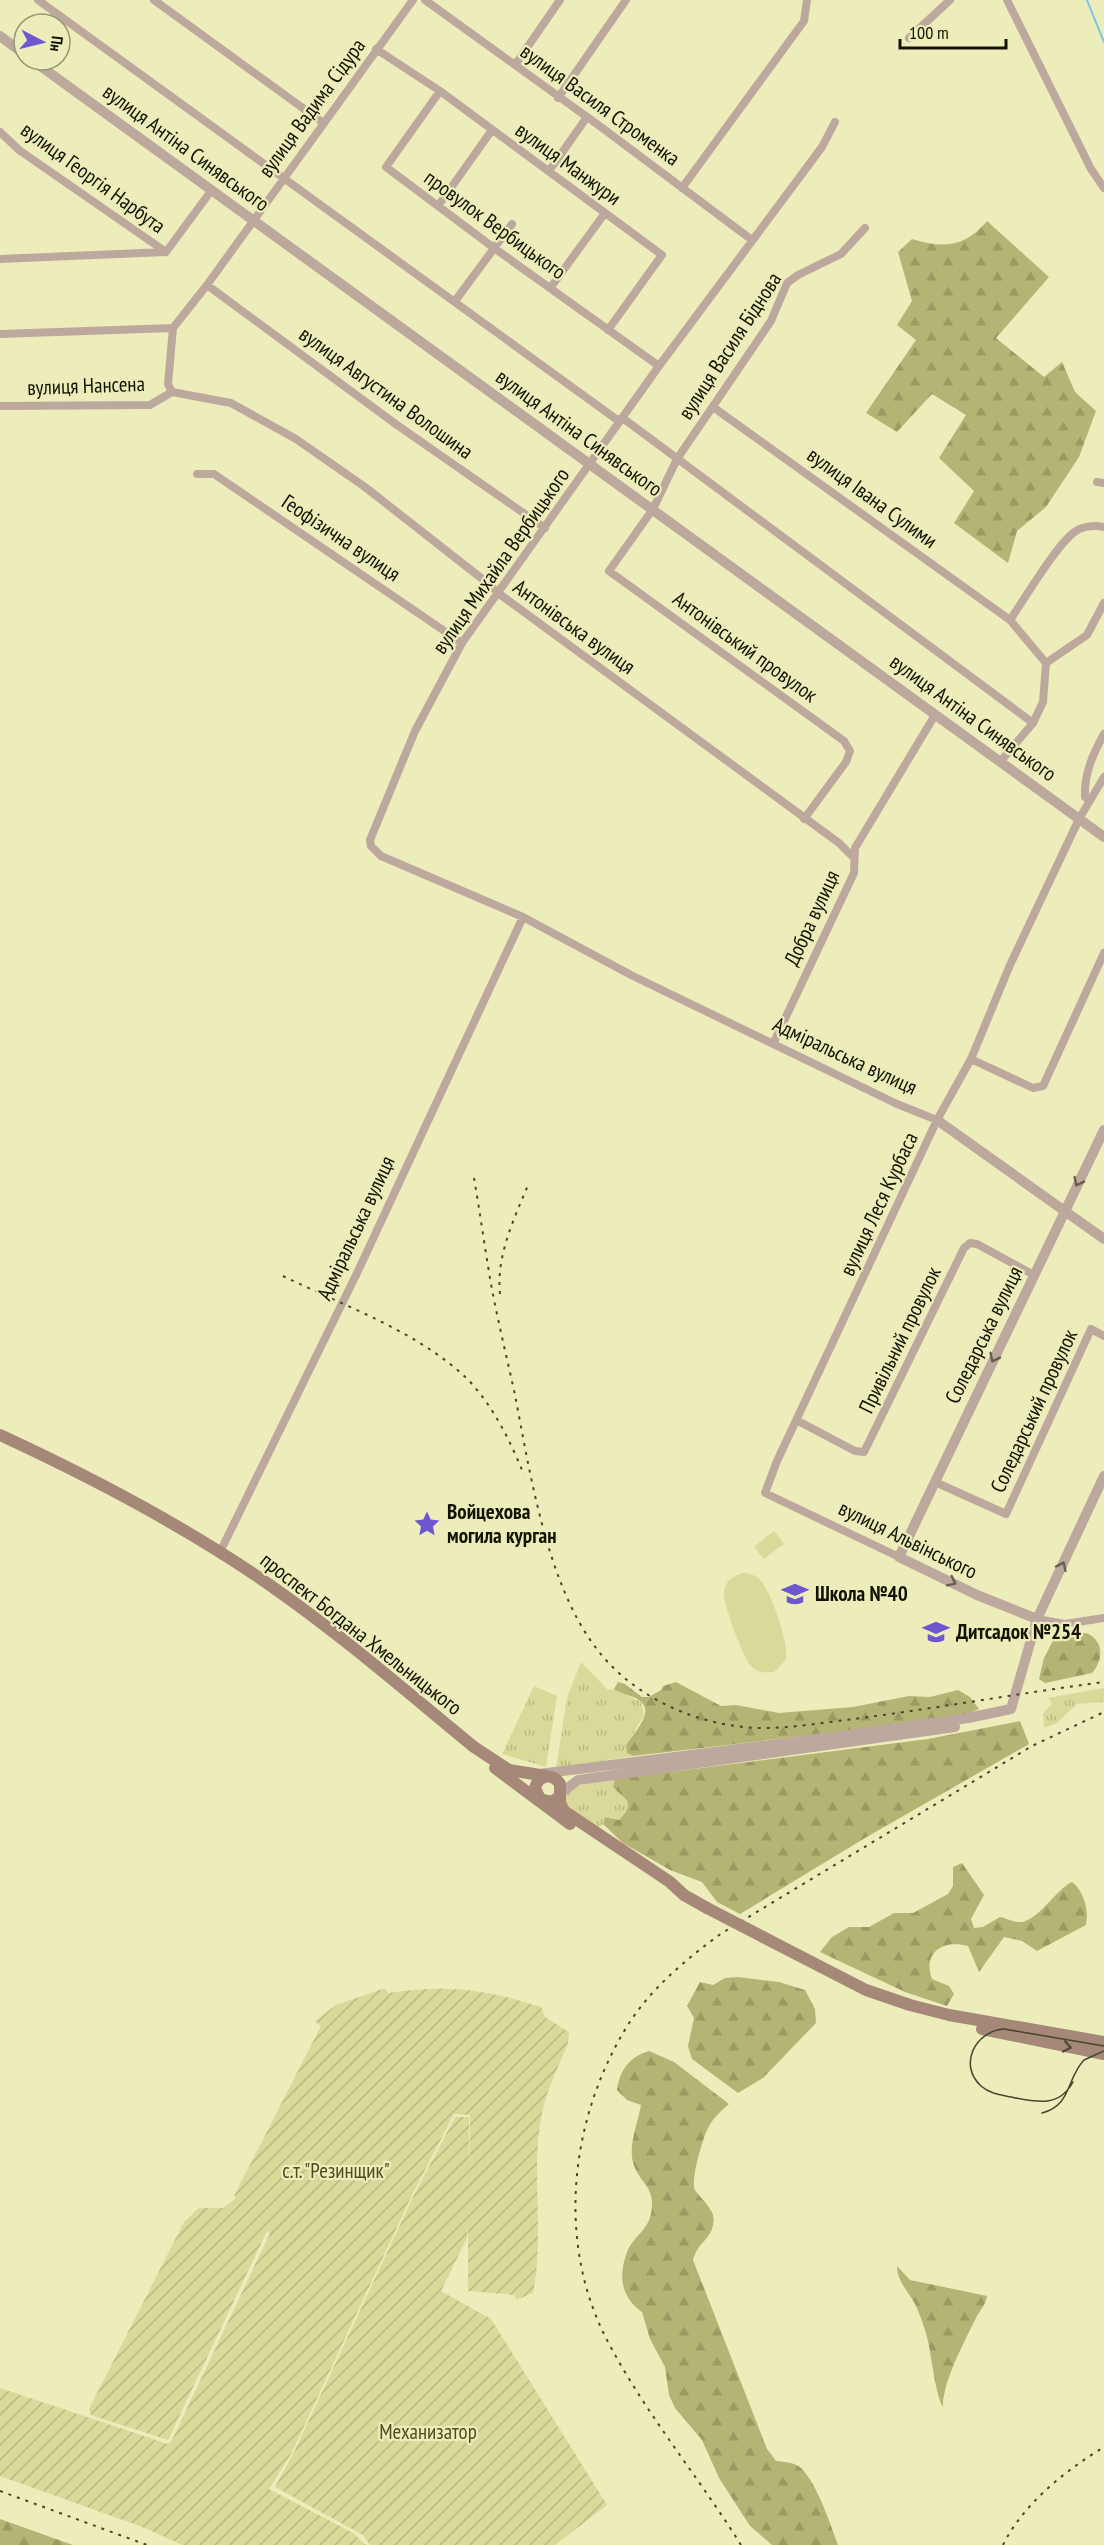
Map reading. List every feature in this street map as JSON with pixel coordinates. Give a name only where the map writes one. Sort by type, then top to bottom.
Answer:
[{"type":"main road","name":"проспект Богдана Хмельницького","points":[[0,1435],[112,1488],[220,1552],[298,1605],[474,1747],[495,1767],[665,1889],[684,1895],[866,1990],[910,2005],[950,2015],[1104,2042]]},
{"type":"main road","name":"проспект Богдана Хмельницького","points":[[474,1747],[509,1770],[549,1776],[560,1784],[561,1807],[569,1815],[670,1882],[684,1895]]},
{"type":"main road","name":"проспект Богдана Хмельницького","points":[[495,1767],[543,1803]]},
{"type":"main road","points":[[549,1776],[536,1783],[543,1803],[552,1802],[560,1795]]},
{"type":"main road","name":"проспект Богдана Хмельницького","points":[[871,1990],[909,2009],[964,2025],[1104,2054]]},
{"type":"street","name":"вулиця Антіна Синявського","points":[[38,0],[615,419],[624,419],[1033,723]]},
{"type":"street","points":[[154,0],[165,3],[322,122]]},
{"type":"street","name":"вулиця Вадима Сідура","points":[[172,328],[207,285],[284,179],[322,122],[413,0]]},
{"type":"street","name":"вулиця Василя Строменка","points":[[425,0],[752,240]]},
{"type":"street","points":[[515,65],[560,0]]},
{"type":"street","points":[[558,98],[626,0]]},
{"type":"street","points":[[682,188],[804,21],[807,0]]},
{"type":"street","points":[[909,38],[950,0]]},
{"type":"street","points":[[1007,0],[1091,169],[1104,188]]},
{"type":"street","name":"вулиця Манжури","points":[[376,50],[440,91],[662,255],[608,330]]},
{"type":"street","name":"вулиця Антіна Синявського","points":[[48,72],[1104,837]]},
{"type":"street","name":"провулок Вербицького","points":[[440,91],[386,167],[494,249],[551,287],[659,366]]},
{"type":"street","points":[[549,171],[587,117]]},
{"type":"street","name":"вулиця Михайла Вербицького","points":[[371,833],[415,731],[462,643],[624,419],[659,366],[822,147],[835,122]]},
{"type":"street","points":[[438,206],[492,130]]},
{"type":"street","name":"вулиця Георгія Нарбута","points":[[0,132],[19,150],[166,252]]},
{"type":"street","points":[[0,259],[166,252],[211,192]]},
{"type":"street","points":[[551,287],[605,213]]},
{"type":"street","points":[[455,301],[512,224]]},
{"type":"street","name":"вулиця Василя Біднова","points":[[653,509],[677,459],[771,321],[787,283],[798,275],[841,254],[865,228]]},
{"type":"street","name":"вулиця Августина Волошина","points":[[207,285],[397,425],[545,528]]},
{"type":"street","points":[[0,334],[172,328],[168,384],[172,392]]},
{"type":"street","name":"вулиця Нансена","points":[[0,406],[150,405],[172,392]]},
{"type":"street","name":"Антонівська вулиця","points":[[172,392],[231,402],[296,439],[374,494],[498,593],[839,843],[853,857]]},
{"type":"street","name":"вулиця Івана Сулими","points":[[713,407],[1010,620],[1046,663]]},
{"type":"street","name":"Геофізична вулиця","points":[[197,474],[214,474],[462,643]]},
{"type":"street","name":"Антонівський провулок","points":[[653,509],[609,571],[844,741],[848,747],[846,762],[804,819]]},
{"type":"street","points":[[1010,620],[1053,556],[1076,531],[1104,527]]},
{"type":"street","points":[[1000,762],[1033,723],[1043,702],[1046,663],[1087,635],[1104,603]]},
{"type":"street","name":"Добра вулиця","points":[[773,1044],[854,873],[855,848],[934,715]]},
{"type":"street","points":[[1090,801],[1085,797],[1084,783],[1091,757],[1104,734]]},
{"type":"street","name":"вулиця Леся Курбаса","points":[[765,1493],[777,1461],[798,1421],[937,1120],[971,1059],[1010,966],[1079,819],[1104,777]]},
{"type":"street","name":"Адміральська вулиця","points":[[371,833],[371,846],[381,856],[523,918],[631,975],[897,1104],[937,1120],[1104,1239]]},
{"type":"street","name":"Адміральська вулиця","points":[[220,1552],[358,1271],[523,918]]},
{"type":"street","points":[[971,1059],[1033,1088],[1043,1086],[1104,953]]},
{"type":"street","name":"Соледарська вулиця","points":[[899,1557],[1064,1210],[1099,1152],[1104,1130]]},
{"type":"street","name":"Привільний провулок","points":[[798,1421],[855,1451],[864,1452],[964,1248],[970,1243],[977,1244],[1034,1275]]},
{"type":"street","name":"Соледарський провулок","points":[[935,1482],[1006,1514],[1091,1329],[1104,1336]]},
{"type":"street","points":[[560,1795],[578,1780],[931,1731],[993,1719],[1011,1708],[1037,1619],[1104,1476]]},
{"type":"street","name":"вулиця Альвінського","points":[[765,1493],[1037,1619]]},
{"type":"street","points":[[1037,1619],[1065,1624],[1104,1618]]},
{"type":"street","points":[[528,1774],[657,1760],[968,1718],[1011,1708]]},
{"type":"street","points":[[549,1776],[643,1764],[657,1760]]},
{"type":"green space","points":[[987,221],[1049,277],[996,338],[1044,377],[1062,362],[1075,392],[1096,411],[1079,457],[1046,507],[1017,531],[1008,563],[954,523],[974,491],[939,458],[966,415],[932,394],[897,432],[866,413],[916,340],[897,325],[912,301],[898,252],[912,239],[944,245],[962,241],[979,230]]},
{"type":"green space","points":[[774,1531],[784,1544],[764,1559],[754,1547]]},
{"type":"green space","points":[[743,1573],[748,1573],[760,1580],[779,1619],[785,1643],[786,1660],[774,1672],[762,1672],[752,1667],[739,1643],[730,1618],[724,1598],[725,1588],[730,1580]]},
{"type":"green space","points":[[1086,1633],[1096,1640],[1100,1650],[1099,1662],[1092,1673],[1045,1683],[1039,1679],[1044,1658],[1056,1635]]},
{"type":"green space","points":[[581,1662],[608,1690],[614,1689],[641,1702],[644,1715],[626,1746],[627,1753],[633,1756],[556,1768],[567,1698]]},
{"type":"green space","points":[[618,1682],[625,1684],[642,1697],[649,1697],[661,1690],[663,1686],[676,1682],[721,1706],[736,1705],[779,1713],[853,1707],[909,1696],[930,1697],[958,1690],[970,1697],[979,1709],[957,1718],[633,1756],[627,1753],[626,1746],[644,1718],[645,1707],[635,1698],[614,1689]]},
{"type":"green space","points":[[534,1686],[557,1696],[546,1767],[502,1754]]},
{"type":"green space","points":[[1104,1688],[1104,1702],[1077,1704],[1057,1723],[1044,1728],[1043,1714],[1052,1703],[1048,1698]]},
{"type":"green space","points":[[1020,1721],[1029,1744],[865,1838],[740,1914],[717,1902],[702,1882],[670,1870],[623,1843],[603,1824],[605,1817],[619,1820],[627,1809],[627,1801],[613,1787],[615,1779],[928,1739]]},
{"type":"green space","points":[[615,1779],[618,1792],[628,1801],[628,1808],[619,1820],[605,1817],[603,1824],[596,1830],[565,1809],[565,1797],[576,1788],[588,1783]]},
{"type":"green space","points":[[962,1863],[984,1895],[971,1919],[974,1928],[983,1927],[1000,1917],[1017,1922],[1026,1921],[1072,1882],[1080,1891],[1085,1902],[1086,1925],[1037,1951],[1022,1941],[1004,1937],[979,1972],[968,1946],[951,1944],[943,1946],[933,1955],[930,1970],[932,1979],[949,1986],[954,1994],[947,2006],[905,1992],[820,1952],[832,1937],[849,1927],[869,1927],[894,1913],[913,1913],[948,1894],[953,1886],[953,1867]]},
{"type":"green space","points":[[738,1977],[779,1982],[805,1990],[815,2009],[816,2023],[763,2078],[738,2093],[692,2059],[688,2046],[694,2018],[687,2006],[700,1982],[713,1985],[725,1978]]},
{"type":"green space","points":[[385,1988],[388,1993],[447,1989],[502,1996],[541,2007],[545,2017],[569,2032],[568,2043],[550,2086],[542,2113],[537,2158],[538,2248],[533,2293],[516,2300],[515,2295],[468,2291],[468,2226],[467,2238],[441,2291],[491,2319],[607,2505],[555,2545],[370,2545],[363,2535],[275,2487],[295,2450],[413,2197],[455,2117],[469,2117],[469,2185],[470,2115],[454,2114],[413,2193],[291,2454],[269,2489],[353,2533],[366,2545],[182,2545],[145,2528],[0,2476],[0,2388],[168,2444],[171,2442],[270,2233],[267,2231],[168,2440],[91,2415],[89,2409],[184,2222],[199,2208],[223,2208],[236,2198],[234,2196],[321,2026],[315,2021],[336,2005]]},
{"type":"green space","points":[[649,2051],[674,2062],[729,2104],[710,2124],[698,2159],[694,2178],[695,2190],[711,2210],[714,2220],[709,2234],[693,2260],[767,2449],[776,2461],[797,2465],[808,2476],[823,2505],[838,2545],[772,2545],[750,2526],[719,2478],[702,2440],[675,2408],[669,2395],[665,2367],[650,2339],[642,2312],[626,2293],[622,2278],[624,2261],[630,2246],[649,2220],[652,2198],[637,2173],[632,2153],[641,2105],[627,2100],[617,2090],[620,2076],[627,2065],[636,2057]]},
{"type":"green space","points":[[897,2266],[910,2280],[987,2296],[954,2363],[946,2387],[943,2407],[937,2392],[925,2330],[915,2304],[901,2281]]},
{"type":"green space","points":[[0,2519],[73,2545],[0,2545]]},
{"type":"waterway","points":[[1087,0],[1104,42]]},
{"type":"tram line","points":[[1073,2082],[1061,2096],[1046,2101],[999,2095],[988,2091],[974,2078],[971,2069],[973,2050],[985,2036],[1004,2029],[1104,2046]]},
{"type":"tram line","points":[[1042,2113],[1052,2109],[1064,2098],[1078,2067],[1084,2060],[1104,2051]]},
{"type":"railway","points":[[474,1178],[491,1284],[543,1527],[565,1592],[579,1622],[596,1648],[624,1678],[658,1701],[677,1710],[716,1722],[750,1728],[795,1726],[854,1719],[1104,1682]]},
{"type":"railway","points":[[500,1294],[499,1280],[503,1252],[528,1185]]},
{"type":"railway","points":[[283,1276],[398,1331],[420,1343],[461,1373],[490,1407],[524,1475]]},
{"type":"railway","points":[[741,2545],[638,2393],[607,2340],[591,2302],[581,2263],[576,2222],[576,2182],[582,2141],[592,2102],[607,2064],[626,2028],[646,2000],[682,1964],[722,1933],[1032,1746],[1104,1712]]},
{"type":"railway","points":[[1003,2545],[1022,2516],[1047,2489],[1075,2466],[1104,2447]]},
{"type":"railway","points":[[0,2491],[147,2545]]},
{"type":"place","name":"Войцехова могила курган","points":[[427,1524]]},
{"type":"place","name":"Школа №40","points":[[795,1594]]},
{"type":"place","name":"Дитсадок №254","points":[[936,1632]]},
{"type":"park label","name":"с.т. \"Резинщик\"","points":[[336,2171]]},
{"type":"park label","name":"Механизатор","points":[[428,2432]]}]
